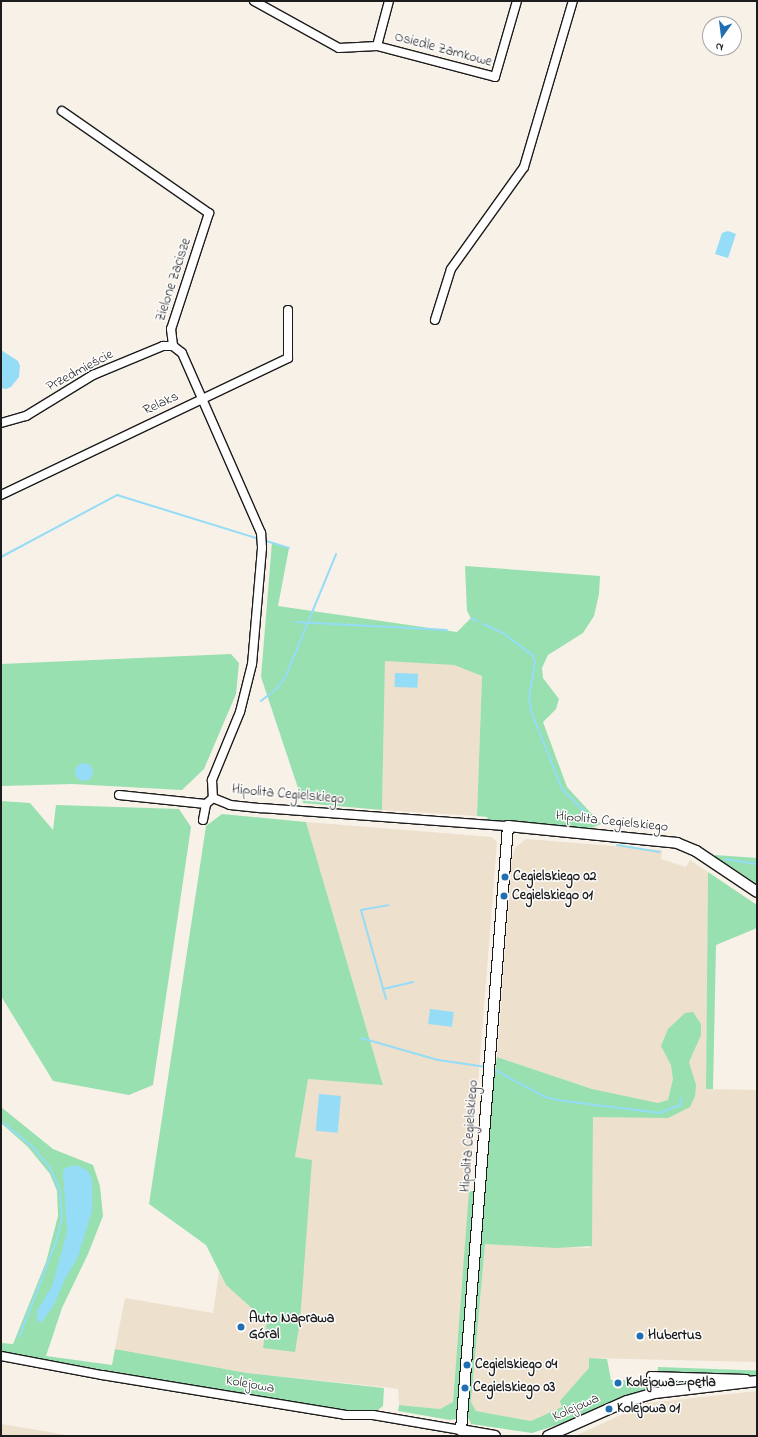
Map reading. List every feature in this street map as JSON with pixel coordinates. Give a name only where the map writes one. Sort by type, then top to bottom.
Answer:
[{"type":"street","points":[[254,1],[339,48],[377,46],[389,1]]},
{"type":"street","name":"Osiedle Zamkowe","points":[[377,46],[495,77],[517,1]]},
{"type":"street","points":[[434,320],[451,269],[524,166],[573,1]]},
{"type":"street","name":"Zielone Zacisze","points":[[62,111],[209,213],[171,329],[173,346]]},
{"type":"street","name":"Relaks","points":[[1,495],[288,358],[288,310]]},
{"type":"street","name":"Przedmieście","points":[[1,423],[26,416],[93,376],[163,346],[173,346]]},
{"type":"street","points":[[173,346],[182,353],[202,399]]},
{"type":"street","name":"Hipolita Cegielskiego","points":[[202,399],[262,539],[252,664],[240,712],[212,780],[214,798],[230,805],[508,826],[677,842],[696,851],[757,892]]},
{"type":"street","points":[[119,795],[206,804]]},
{"type":"street","points":[[203,820],[206,804],[214,798]]},
{"type":"street","name":"Hipolita Cegielskiego","points":[[461,1430],[508,843],[508,826]]},
{"type":"street","points":[[508,843],[522,828]]},
{"type":"street","name":"Kolejowa","points":[[1,1356],[102,1375],[337,1414],[373,1415],[495,1436]]},
{"type":"street","name":"Kolejowa","points":[[651,1376],[757,1380]]},
{"type":"street","name":"Kolejowa","points":[[548,1436],[627,1401],[655,1393],[757,1380]]},
{"type":"shaded area","points":[[385,660],[454,665],[482,676],[477,816],[382,810]]},
{"type":"shaded area","points":[[306,822],[492,837],[497,842],[453,1402],[440,1409],[399,1405],[398,1389],[393,1388],[247,1373],[115,1349],[125,1298],[213,1313],[219,1272],[226,1285],[267,1322],[312,1160],[295,1157],[308,1079],[383,1084]]},
{"type":"shaded area","points":[[526,839],[662,850],[661,859],[686,867],[690,860],[708,872],[706,1089],[757,1090],[757,1362],[589,1358],[589,1368],[562,1407],[531,1421],[476,1411],[471,1402],[485,1244],[589,1248],[592,1223],[593,1117],[592,1089],[497,1057],[512,859],[515,848]]},
{"type":"shaded area","points":[[757,1391],[757,1436],[575,1436],[647,1403]]},
{"type":"shaded area","points":[[1,1424],[73,1436],[1,1436]]},
{"type":"green space","points":[[272,542],[289,548],[278,606],[457,632],[471,618],[467,611],[465,566],[600,576],[599,594],[594,616],[583,633],[548,655],[542,668],[543,678],[559,699],[556,709],[543,722],[567,787],[601,824],[589,829],[488,820],[487,817],[477,816],[482,676],[454,665],[385,661],[382,810],[303,803],[261,677]]},
{"type":"green space","points":[[231,654],[239,663],[236,694],[204,769],[182,790],[72,784],[2,786],[1,664]]},
{"type":"green space","points":[[1,801],[30,803],[53,830],[56,805],[179,809],[191,827],[153,1085],[129,1095],[53,1081],[1,996]]},
{"type":"green space","points":[[222,814],[306,822],[383,1085],[308,1079],[295,1157],[312,1160],[300,1321],[295,1352],[263,1348],[267,1322],[226,1285],[206,1245],[149,1204],[206,826]]},
{"type":"green space","points":[[715,855],[757,858],[757,884],[730,866],[715,859]]},
{"type":"green space","points":[[708,872],[757,905],[757,928],[716,945],[713,1089],[706,1089]]},
{"type":"green space","points":[[693,1012],[701,1024],[701,1035],[689,1062],[696,1085],[695,1096],[690,1107],[668,1118],[593,1117],[592,1246],[556,1248],[485,1244],[471,1402],[476,1411],[531,1421],[562,1407],[560,1401],[589,1368],[589,1358],[607,1359],[611,1380],[713,1381],[639,1391],[560,1424],[532,1433],[471,1424],[466,1413],[492,1069],[495,1070],[497,1057],[592,1089],[658,1103],[668,1100],[673,1079],[671,1065],[661,1046],[668,1029],[685,1013]]},
{"type":"green space","points":[[1,1107],[53,1149],[93,1165],[100,1186],[103,1216],[88,1254],[62,1308],[46,1356],[112,1365],[115,1349],[247,1373],[384,1388],[383,1406],[378,1410],[347,1412],[1,1352],[1,1343],[13,1344],[46,1262],[58,1216],[57,1191],[50,1174],[28,1147],[1,1123]]},
{"type":"green space","points":[[469,1191],[477,1191],[460,1414],[457,1413],[456,1419],[450,1420],[398,1411],[399,1405],[440,1409],[453,1402]]},
{"type":"green space","points":[[658,1367],[757,1370],[757,1376],[658,1373]]},
{"type":"water","points":[[728,231],[736,234],[728,258],[715,254],[722,233]]},
{"type":"water","points":[[1,350],[18,361],[20,366],[19,377],[11,387],[6,389],[1,388]]},
{"type":"water","points":[[395,673],[418,674],[417,688],[395,687]]},
{"type":"water","points":[[84,763],[88,764],[92,768],[92,776],[88,780],[84,781],[80,780],[76,776],[75,772],[76,768],[80,764]]},
{"type":"water","points":[[430,1009],[454,1012],[452,1027],[428,1024]]},
{"type":"water","points":[[319,1094],[341,1096],[338,1133],[316,1131]]},
{"type":"water","points":[[76,1165],[88,1171],[92,1180],[92,1211],[78,1257],[65,1279],[54,1305],[41,1323],[37,1320],[37,1311],[52,1286],[67,1232],[63,1172],[65,1168]]},
{"type":"waterway","points":[[1,557],[117,495],[259,539]]},
{"type":"waterway","points":[[263,540],[289,548]]},
{"type":"waterway","points":[[261,701],[278,687],[285,678],[336,554]]},
{"type":"waterway","points":[[471,618],[477,621]]},
{"type":"waterway","points":[[296,622],[447,630]]},
{"type":"waterway","points":[[483,624],[503,633],[533,656],[535,663],[529,697],[531,711],[562,789],[596,823]]},
{"type":"waterway","points":[[617,845],[659,852]]},
{"type":"waterway","points":[[725,859],[757,864]]},
{"type":"waterway","points":[[386,999],[361,910],[389,905]]},
{"type":"waterway","points":[[383,989],[413,982]]},
{"type":"waterway","points":[[361,1038],[438,1060],[486,1067]]},
{"type":"waterway","points":[[493,1069],[545,1097],[564,1101],[660,1113],[680,1105],[681,1098]]},
{"type":"waterway","points":[[1,1121],[31,1145],[50,1168],[60,1190],[62,1217],[56,1242],[19,1337]]},
{"type":"place","name":"Cegielskiego 02","points":[[505,877]]},
{"type":"place","name":"Cegielskiego 01","points":[[504,896]]},
{"type":"place","name":"Auto Naprawa Góral","points":[[241,1327]]},
{"type":"place","name":"Hubertus","points":[[640,1336]]},
{"type":"place","name":"Cegielskiego 04","points":[[467,1365]]},
{"type":"place","name":"Kolejowa - pętla","points":[[618,1383]]},
{"type":"place","name":"Cegielskiego 03","points":[[465,1388]]},
{"type":"place","name":"Kolejowa 01","points":[[609,1409]]}]
